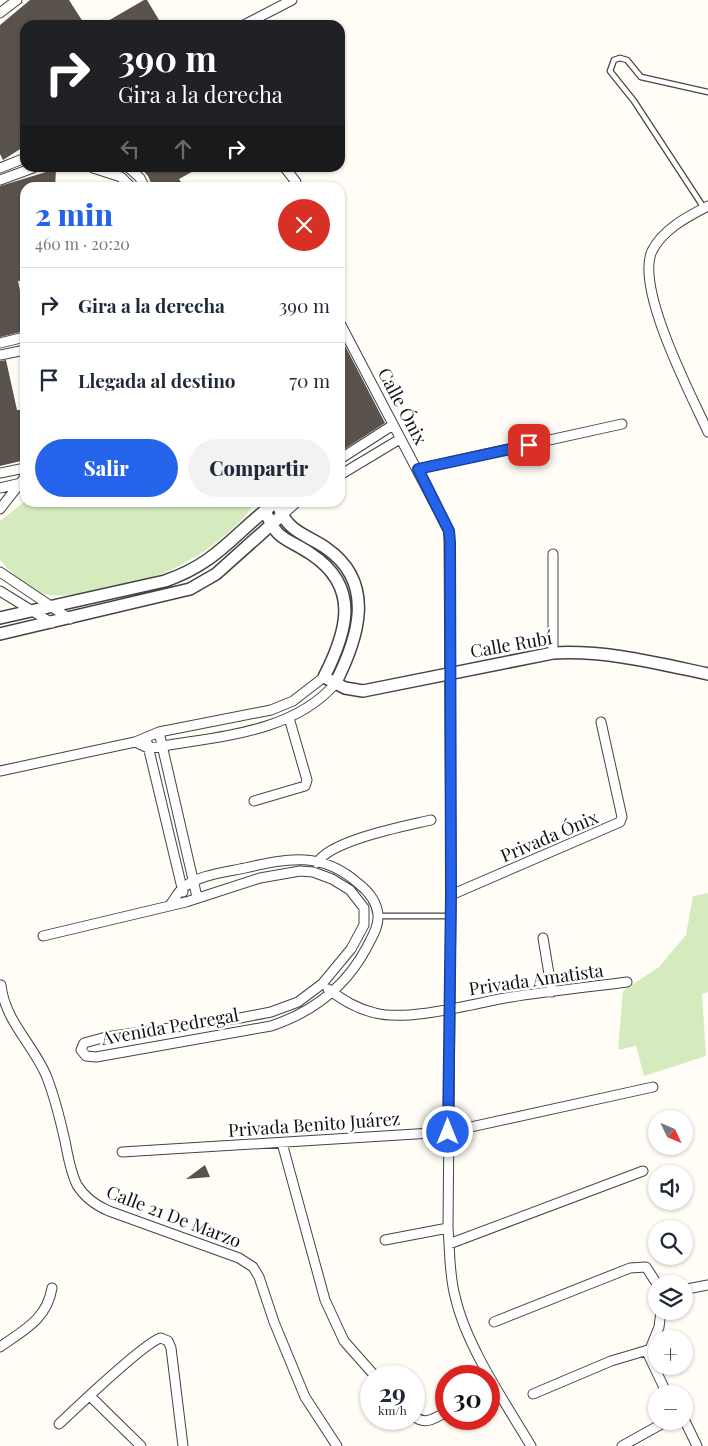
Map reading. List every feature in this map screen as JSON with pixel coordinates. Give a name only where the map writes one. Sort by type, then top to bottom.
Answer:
[{"type":"street","points":[[0,13],[17,0]]},
{"type":"street","points":[[254,20],[292,0]]},
{"type":"street","points":[[0,168],[20,160]]},
{"type":"street","points":[[0,180],[22,172]]},
{"type":"street","points":[[105,172],[121,177],[126,182]]},
{"type":"street","points":[[133,172],[142,182]]},
{"type":"street","points":[[287,172],[296,182]]},
{"type":"street","points":[[706,207],[679,222],[661,237],[650,256],[648,266],[655,305],[662,326],[708,432]]},
{"type":"street","name":"Calle Ónix","points":[[345,333],[449,531],[451,916],[448,1228],[450,1275],[462,1318],[482,1365]]},
{"type":"street","points":[[0,343],[20,338]]},
{"type":"street","points":[[0,355],[20,351]]},
{"type":"street","points":[[418,469],[622,424]]},
{"type":"street","points":[[345,456],[393,425]]},
{"type":"street","points":[[345,472],[400,439]]},
{"type":"street","points":[[0,473],[20,469]]},
{"type":"street","points":[[0,487],[12,471]]},
{"type":"street","points":[[0,487],[20,482]]},
{"type":"street","points":[[0,509],[20,486]]},
{"type":"street","points":[[0,618],[165,581],[183,575],[219,553],[262,507]]},
{"type":"street","points":[[0,771],[135,742],[159,732],[271,710],[293,701],[324,677],[343,635],[346,614],[344,598],[338,583],[324,565],[310,553],[280,537],[271,527],[263,507]]},
{"type":"street","points":[[135,742],[148,748],[163,746],[224,735],[289,718],[315,704],[335,684],[353,646],[357,632],[359,603],[355,586],[350,575],[334,555],[289,526],[278,507]]},
{"type":"street","points":[[0,634],[70,619],[190,589],[216,574],[271,527],[291,507]]},
{"type":"street","points":[[553,554],[553,654]]},
{"type":"street","points":[[0,572],[70,619]]},
{"type":"street","points":[[0,591],[52,623]]},
{"type":"street","name":"Calle Rubí","points":[[324,677],[335,684],[354,691],[363,691],[450,672],[553,654],[575,652],[610,654],[708,674]]},
{"type":"street","points":[[254,801],[301,789],[305,786],[307,780],[289,718]]},
{"type":"street","name":"Privada Ónix","points":[[451,895],[620,822],[622,817],[601,722]]},
{"type":"street","points":[[159,732],[197,897]]},
{"type":"street","points":[[146,736],[186,902]]},
{"type":"street","points":[[313,872],[319,860],[336,849],[368,836],[432,820]]},
{"type":"street","points":[[170,905],[182,889],[193,883],[232,870],[282,860],[319,860],[340,870],[364,888],[374,902],[378,916]]},
{"type":"street","name":"Avenida Pedregal","points":[[43,936],[186,902],[260,878],[293,872],[313,872],[332,879],[350,890],[361,903],[366,916],[361,933],[351,949],[322,984],[298,1002],[271,1012],[87,1041],[81,1050],[86,1056],[96,1057],[271,1026],[309,1010],[333,992],[346,979],[365,951],[377,927],[378,916]]},
{"type":"street","points":[[543,938],[552,992]]},
{"type":"street","name":"Privada Amatista","points":[[322,984],[356,1006],[377,1014],[409,1014],[450,1009],[510,997],[628,982]]},
{"type":"street","name":"Calle 21 De Marzo","points":[[0,985],[5,1008],[12,1022],[39,1062],[52,1089],[70,1167],[78,1186],[95,1205],[239,1258],[253,1268],[259,1277],[274,1322],[305,1397],[337,1446]]},
{"type":"street","name":"Privada Benito Juárez","points":[[122,1152],[448,1132],[653,1087]]},
{"type":"street","points":[[282,1143],[325,1300],[344,1341],[365,1365]]},
{"type":"street","points":[[449,1244],[643,1171]]},
{"type":"street","points":[[385,1240],[448,1228]]},
{"type":"street","points":[[494,1322],[630,1268],[646,1267],[651,1275]]},
{"type":"street","points":[[693,1288],[708,1285]]},
{"type":"street","points":[[0,1347],[43,1314],[48,1305],[52,1288]]},
{"type":"street","points":[[59,1424],[153,1342],[157,1339],[165,1340],[171,1348],[183,1446]]},
{"type":"street","points":[[533,1394],[611,1361],[648,1350]]},
{"type":"street","points":[[90,1396],[130,1443],[141,1446]]},
{"type":"street","name":"Calle Ónix","points":[[500,1400],[531,1446]]},
{"type":"street","points":[[622,1446],[651,1430]]},
{"type":"street","points":[[689,1430],[697,1446]]},
{"type":"lane","points":[[706,207],[634,101],[610,71],[614,60],[620,58],[627,60],[642,77],[708,92]]},
{"type":"lane","points":[[378,916],[451,916]]},
{"type":"green space","points":[[20,505],[20,507],[251,507],[235,526],[217,542],[179,566],[136,583],[113,589],[60,596],[47,595],[29,587],[0,560],[0,521]]},
{"type":"green space","points":[[708,893],[708,992],[702,994],[706,1056],[644,1076],[636,1046],[618,1050],[623,991],[659,967],[686,935],[693,896]]},
{"type":"building","points":[[30,0],[69,0],[82,20],[20,20],[20,149],[3,160],[0,154],[0,25]]},
{"type":"building","points":[[147,0],[159,20],[110,20]]},
{"type":"building","points":[[46,172],[56,172],[55,182],[20,182],[20,281],[18,281],[20,291],[20,332],[0,337],[0,186]]},
{"type":"building","points":[[144,172],[192,172],[179,179],[181,182],[150,182]]},
{"type":"building","points":[[345,346],[385,423],[345,449]]},
{"type":"building","points":[[6,360],[17,410],[20,410],[20,461],[0,466],[0,361]]},
{"type":"building","points":[[205,1165],[210,1177],[186,1179]]},
{"type":"route","points":[[448,1132],[451,895],[450,542],[449,531],[418,469],[529,445]]}]
